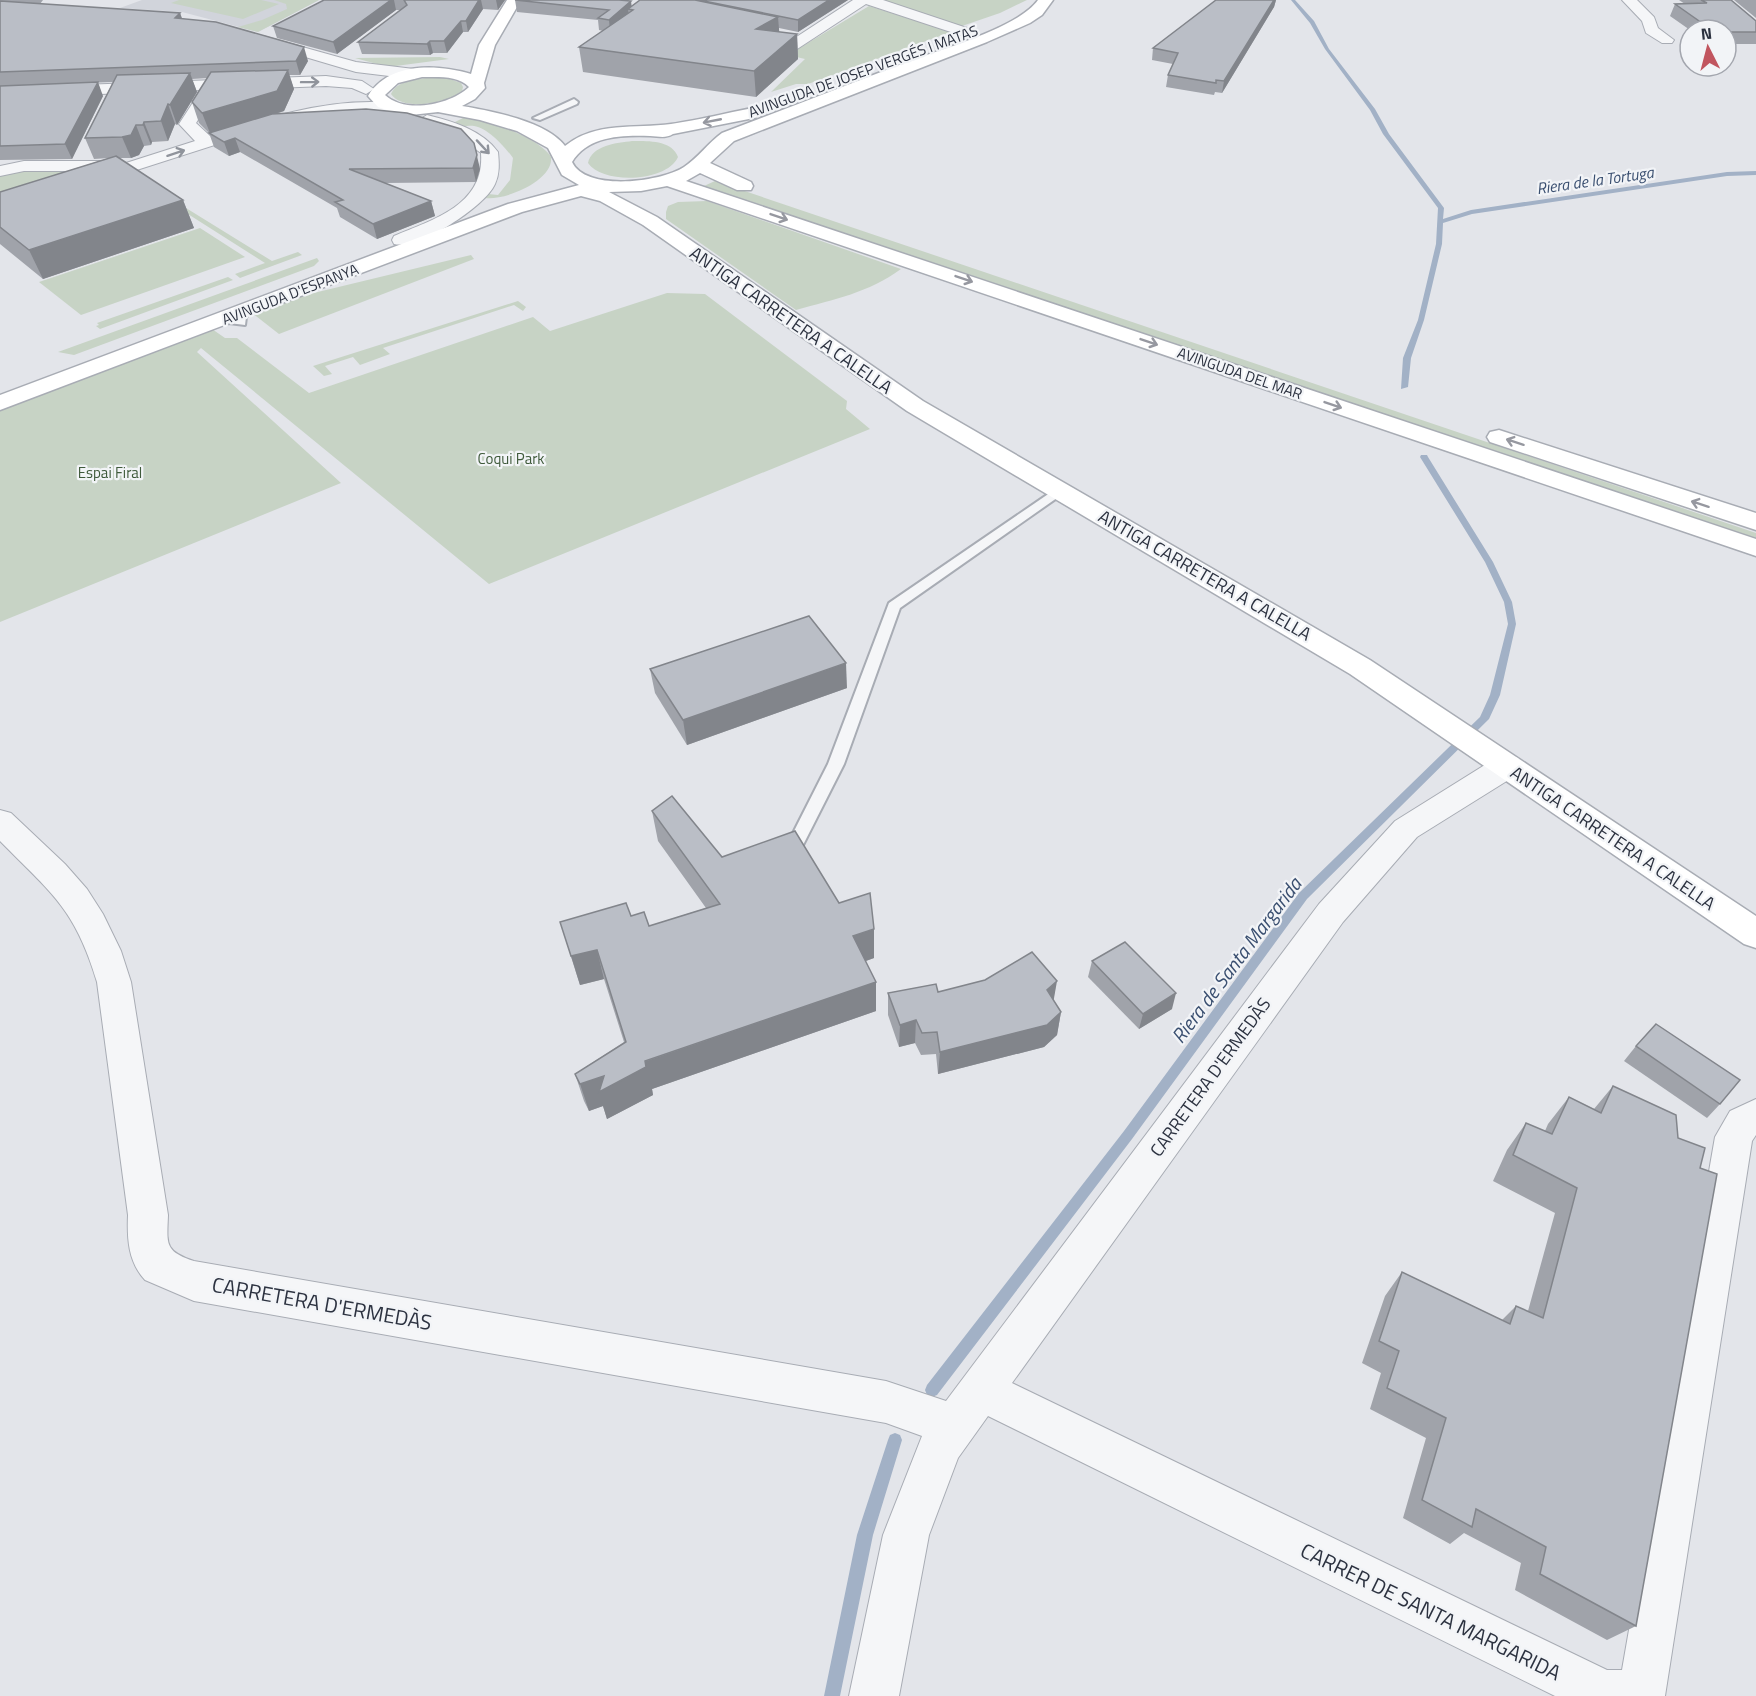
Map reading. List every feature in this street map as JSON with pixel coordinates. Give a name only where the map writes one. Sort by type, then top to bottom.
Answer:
[{"type":"street","points":[[427,108],[467,98],[476,86],[487,45],[514,0]]},
{"type":"street","points":[[783,52],[862,0]]},
{"type":"street","points":[[869,0],[968,33]]},
{"type":"street","name":"AVINGUDA DE JOSEP VERGÉS I MATAS","points":[[645,130],[667,129],[755,113],[968,33],[1044,0]]},
{"type":"street","name":"AVINGUDA DE JOSEP VERGÉS I MATAS","points":[[666,182],[684,175],[715,145],[744,130],[1025,20],[1037,12],[1044,0]]},
{"type":"street","points":[[1629,0],[1649,20],[1651,30],[1667,40]]},
{"type":"street","points":[[279,28],[253,37],[388,74],[433,72],[464,63],[487,45]]},
{"type":"street","points":[[777,34],[801,39]]},
{"type":"street","points":[[338,62],[356,48]]},
{"type":"street","points":[[433,72],[460,74],[505,107],[571,128],[670,132],[690,139],[702,149],[701,161],[705,169],[764,193]]},
{"type":"street","points":[[376,96],[378,90],[386,83],[414,74]]},
{"type":"street","points":[[0,93],[342,82],[356,84],[393,107]]},
{"type":"street","points":[[207,143],[188,124],[212,85]]},
{"type":"street","points":[[108,108],[118,88]]},
{"type":"street","points":[[72,186],[277,120],[348,106],[427,108],[474,113],[542,136],[560,148],[565,164],[578,178],[604,189],[666,182]]},
{"type":"street","name":"AVINGUDA D'ESPANYA","points":[[427,108],[440,117],[444,124]]},
{"type":"street","name":"AVINGUDA D'ESPANYA","points":[[245,131],[272,124],[346,116],[416,118],[444,124],[479,141],[489,152],[491,173],[477,198],[462,210],[401,240]]},
{"type":"street","name":"AVINGUDA D'ESPANYA","points":[[0,389],[508,202],[546,182],[565,164],[568,152],[579,143],[620,131]]},
{"type":"street","points":[[79,166],[89,147]]},
{"type":"street","points":[[0,171],[24,166],[135,166]]},
{"type":"street","points":[[650,221],[644,215],[645,208],[666,182]]},
{"type":"street","name":"AVINGUDA DEL MAR","points":[[666,182],[724,198],[1756,548]]},
{"type":"street","name":"AVINGUDA D'ESPANYA","points":[[0,404],[524,204],[583,191],[604,189]]},
{"type":"street","name":"ANTIGA CARRETERA A CALELLA","points":[[604,189],[915,406],[1298,629],[1432,715],[1756,934]]},
{"type":"street","name":"AVINGUDA DEL MAR","points":[[1014,276],[1329,381]]},
{"type":"street","points":[[1475,429],[1756,522]]},
{"type":"street","name":"CARRETERA D'ERMEDÀS","points":[[874,1696],[906,1535],[941,1444],[1331,913],[1406,829],[1500,761]]},
{"type":"street","name":"CARRETERA D'ERMEDÀS","points":[[4,831],[56,874],[89,915],[106,952],[114,982],[148,1215],[147,1247],[152,1262],[173,1274],[194,1281],[886,1402],[931,1417],[952,1428]]},
{"type":"street","name":"CARRER DE SANTA MARGARIDA","points":[[981,1390],[1605,1695],[1642,1693],[1734,1137],[1743,1123],[1756,1116]]},
{"type":"lane","points":[[537,118],[574,102]]},
{"type":"lane","points":[[796,843],[836,764],[894,606],[1060,490]]},
{"type":"shaded area","points":[[142,0],[319,0],[258,32],[182,12],[120,8]]},
{"type":"green space","points":[[179,0],[261,0],[279,4],[243,19],[171,3]]},
{"type":"green space","points":[[274,0],[319,0],[258,32],[238,27],[287,9],[286,4]]},
{"type":"green space","points":[[877,0],[1027,0],[1000,13],[962,26]]},
{"type":"green space","points":[[869,6],[951,32],[808,84],[796,84],[771,92],[805,59],[788,55]]},
{"type":"green space","points":[[440,57],[449,59],[388,67],[355,58]]},
{"type":"green space","points":[[426,78],[447,78],[461,83],[462,91],[447,99],[426,104],[405,103],[397,100],[391,94],[401,84]]},
{"type":"green space","points":[[463,118],[484,121],[524,136],[545,150],[551,157],[550,166],[545,174],[526,188],[504,196],[485,198],[488,194],[498,195],[510,180],[513,158],[485,130],[474,126],[459,126],[455,122]]},
{"type":"green space","points":[[632,141],[665,144],[675,151],[678,157],[672,165],[661,172],[634,178],[607,175],[588,163],[594,152],[600,149]]},
{"type":"green space","points":[[118,168],[0,204],[0,174],[7,171]]},
{"type":"green space","points":[[715,181],[1756,533],[1756,542],[704,186]]},
{"type":"green space","points":[[152,187],[272,261],[298,252],[302,255],[240,278],[235,274],[265,263],[147,188]]},
{"type":"green space","points":[[707,201],[901,269],[864,290],[796,310],[666,219],[668,206],[678,202]]},
{"type":"green space","points":[[200,228],[245,257],[81,315],[39,282]]},
{"type":"green space","points":[[471,255],[474,259],[279,334],[252,313],[293,298]]},
{"type":"green space","points":[[317,258],[319,261],[314,266],[74,355],[58,352]]},
{"type":"green space","points":[[228,277],[233,280],[100,329],[96,326],[99,325],[97,323]]},
{"type":"green space","points":[[667,293],[705,294],[847,401],[846,409],[870,429],[489,584],[201,348],[197,352],[341,483],[0,622],[0,409],[212,329],[225,338],[237,338],[309,393],[533,317],[550,331]]},
{"type":"green space","points":[[518,301],[526,307],[523,311],[514,305],[383,348],[390,354],[360,365],[353,357],[325,366],[332,374],[324,376],[313,366]]},
{"type":"building","points":[[324,0],[391,0],[333,42],[273,26]]},
{"type":"building","points":[[404,0],[479,0],[466,21],[461,21],[444,41],[430,41],[427,44],[358,42],[407,5]]},
{"type":"building","points":[[515,0],[631,1],[609,20],[598,18],[609,10]]},
{"type":"building","points":[[640,0],[695,0],[778,17],[756,29],[797,34],[754,71],[579,47],[633,10],[628,9]]},
{"type":"building","points":[[699,0],[829,0],[798,20]]},
{"type":"building","points":[[1216,0],[1274,0],[1224,81],[1216,80],[1216,83],[1168,75],[1178,53],[1153,48]]},
{"type":"building","points":[[1701,0],[1731,0],[1756,21],[1756,32],[1738,32],[1738,18],[1695,18],[1675,4],[1707,3]]},
{"type":"building","points":[[0,1],[180,13],[175,18],[216,22],[304,47],[296,61],[0,72]]},
{"type":"building","points":[[288,70],[277,91],[202,113],[192,102],[211,72]]},
{"type":"building","points":[[190,73],[170,105],[168,104],[161,121],[136,125],[131,135],[85,138],[117,75]]},
{"type":"building","points":[[98,82],[65,144],[0,146],[0,86]]},
{"type":"building","points":[[366,109],[407,113],[461,129],[474,143],[477,155],[473,168],[349,169],[431,201],[373,224],[335,202],[343,200],[235,138],[224,142],[209,133],[272,114]]},
{"type":"building","points":[[116,156],[183,200],[29,250],[0,227],[0,192]]},
{"type":"building","points":[[809,616],[846,663],[683,720],[650,669]]},
{"type":"building","points":[[672,796],[722,857],[795,831],[839,903],[870,893],[874,929],[853,936],[876,982],[645,1061],[646,1067],[599,1092],[604,1076],[580,1084],[575,1074],[626,1042],[597,950],[571,956],[560,922],[626,903],[631,916],[644,912],[649,926],[720,904],[652,811]]},
{"type":"building","points":[[1125,942],[1176,993],[1143,1014],[1092,961]]},
{"type":"building","points":[[1032,952],[1057,981],[1047,990],[1061,1012],[1047,1025],[940,1052],[937,1032],[922,1033],[916,1020],[900,1025],[888,993],[936,984],[938,992],[985,980]]},
{"type":"building","points":[[1656,1024],[1740,1080],[1720,1104],[1636,1046]]},
{"type":"building","points":[[1613,1086],[1676,1115],[1678,1138],[1705,1148],[1700,1168],[1717,1174],[1636,1626],[1540,1574],[1546,1547],[1476,1509],[1472,1527],[1422,1500],[1446,1418],[1387,1388],[1399,1351],[1379,1341],[1402,1272],[1510,1324],[1516,1306],[1543,1318],[1577,1188],[1513,1155],[1526,1123],[1552,1134],[1569,1097],[1601,1113]]},
{"type":"waterway","points":[[1293,0],[1312,22],[1327,49],[1373,110],[1386,134],[1441,208],[1440,222]]},
{"type":"waterway","name":"Riera de la Tortuga","points":[[1440,222],[1471,212],[1727,174],[1756,173]]},
{"type":"waterway","points":[[1404,387],[1407,358],[1421,320],[1439,244],[1440,222]]},
{"type":"waterway","name":"Riera de Santa Margarida","points":[[932,1390],[1128,1135],[1303,896],[1484,719],[1495,695],[1512,624],[1508,602],[1489,562],[1424,457]]},
{"type":"waterway","name":"Riera de Santa Margarida","points":[[832,1696],[865,1535],[895,1440]]},
{"type":"park label","name":"Coqui Park","points":[[511,458]]},
{"type":"park label","name":"Espai Firal","points":[[110,472]]}]
